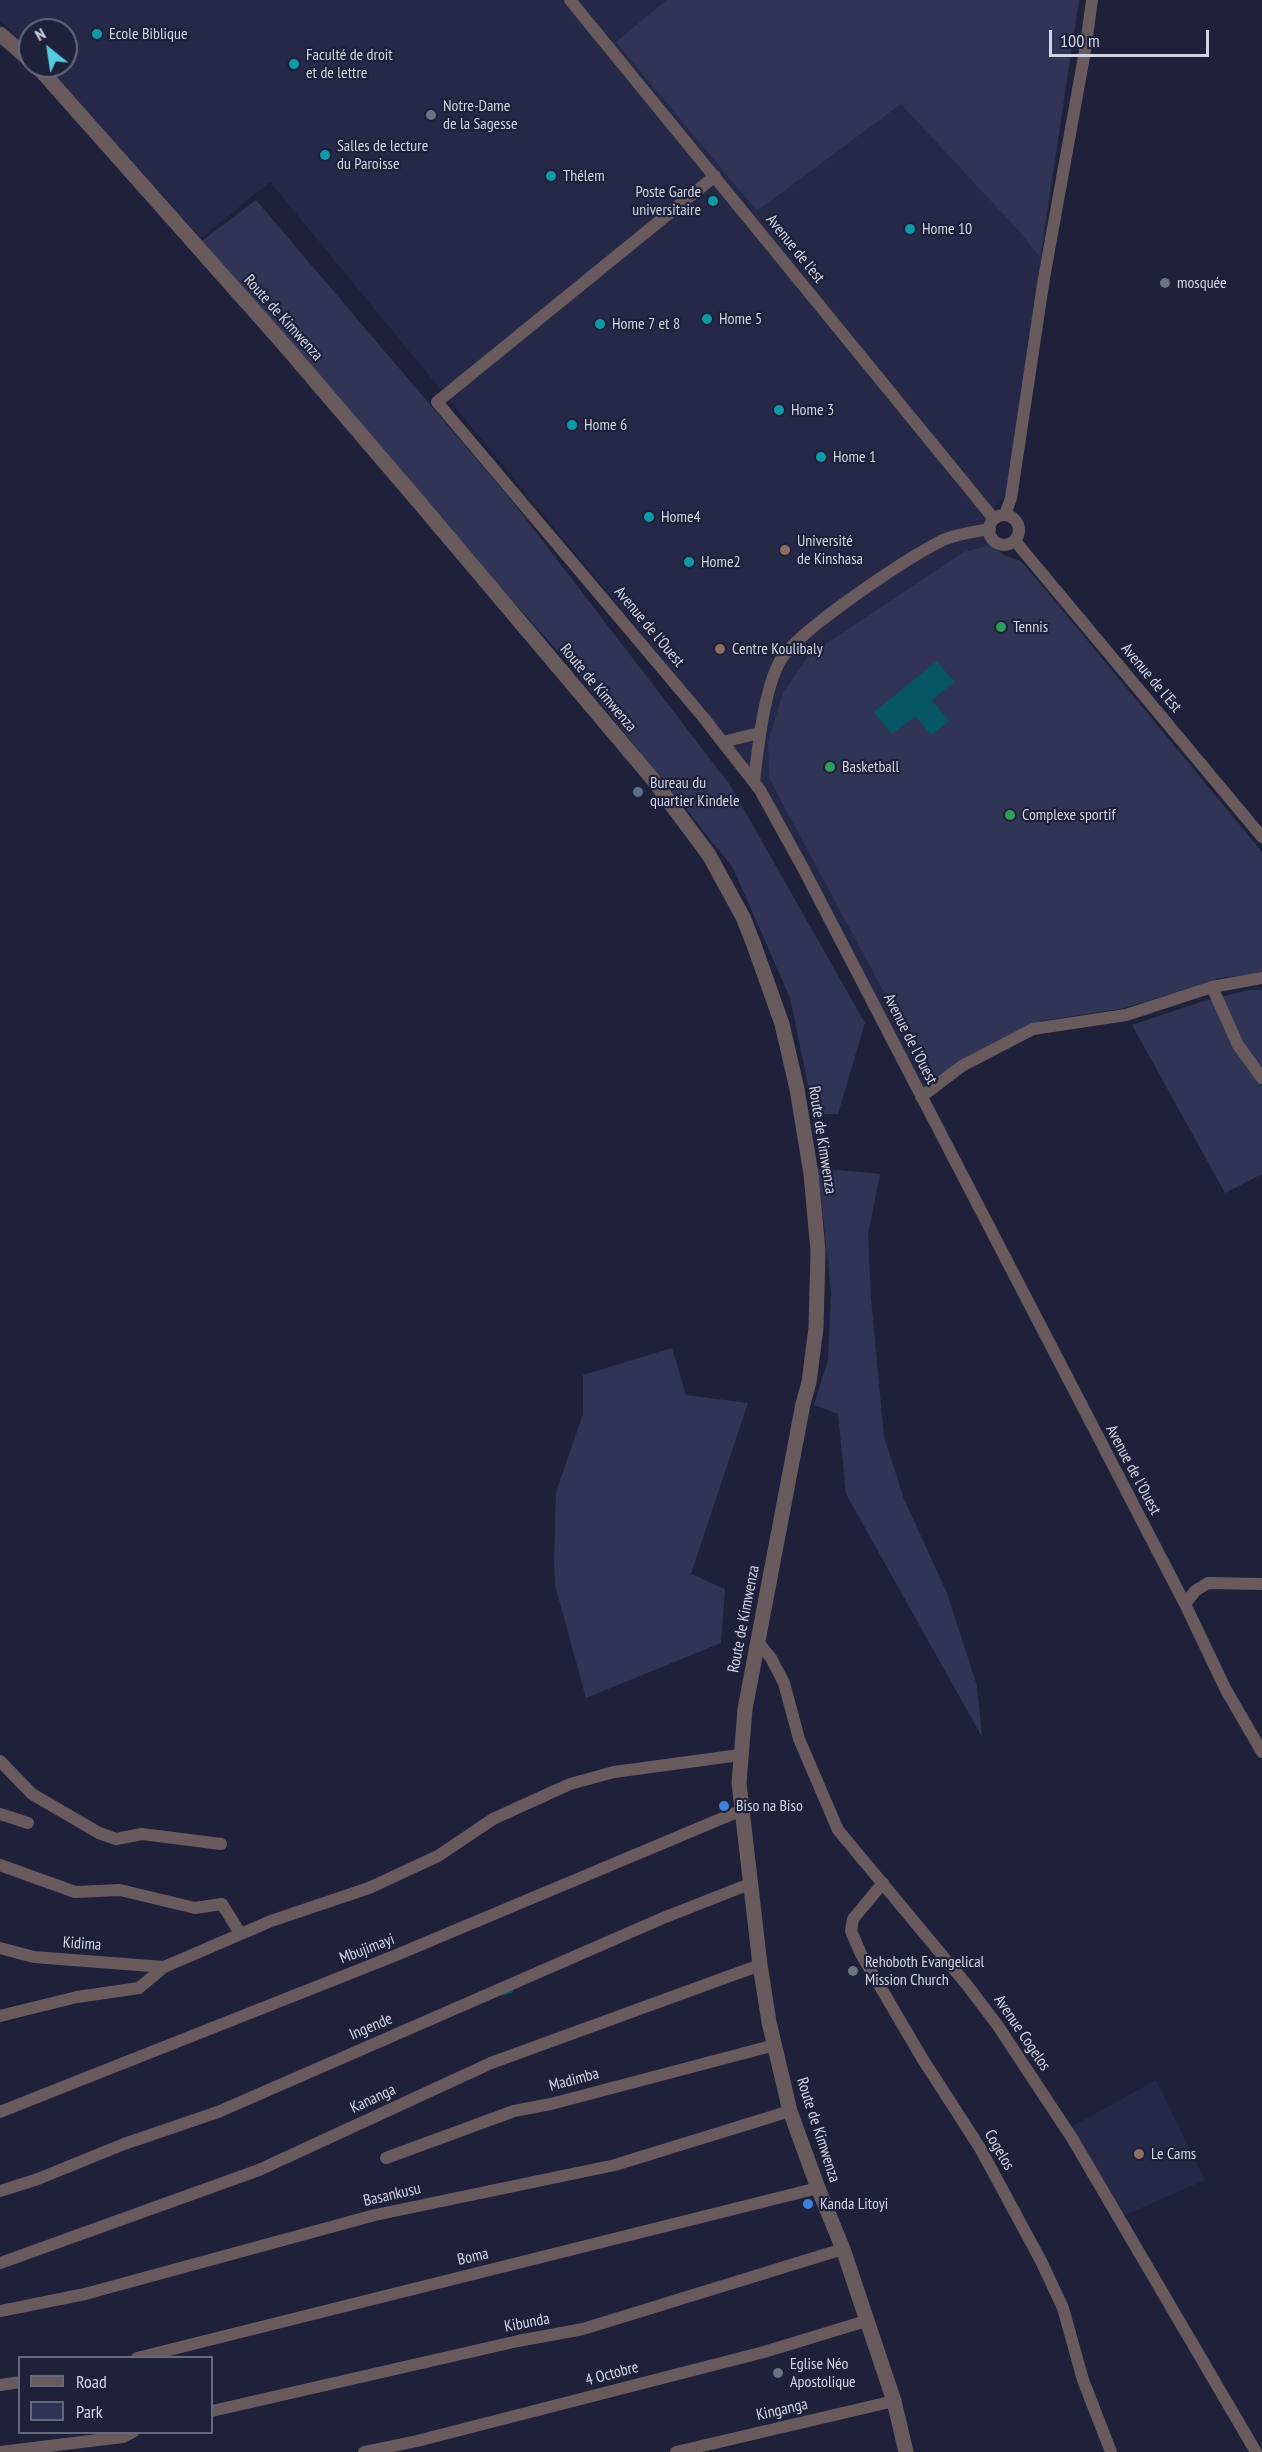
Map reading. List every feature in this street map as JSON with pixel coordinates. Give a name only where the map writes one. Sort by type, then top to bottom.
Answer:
[{"type":"street","name":"Avenue de l'est","points":[[570,0],[996,521]]},
{"type":"street","points":[[1015,541],[999,544],[992,538],[996,521],[1011,498],[1044,278],[1092,0]]},
{"type":"street","points":[[0,34],[18,50]]},
{"type":"street","name":"Route de Kimwenza","points":[[48,78],[281,341],[651,777],[709,855],[742,917],[773,996],[792,1068],[811,1174],[818,1251],[816,1328],[809,1382],[745,1709],[738,1783],[752,1883],[760,1965],[790,2111],[843,2249],[894,2401],[906,2452]]},
{"type":"street","name":"Avenue de l'Ouest","points":[[715,176],[437,402],[754,781],[803,868],[1185,1604],[1226,1690],[1262,1752]]},
{"type":"street","name":"Avenue de l'Est","points":[[996,521],[1010,516],[1018,524],[1015,541],[1262,837]]},
{"type":"street","points":[[754,781],[759,732],[782,658],[811,629],[876,582],[943,541],[996,521]]},
{"type":"street","points":[[723,742],[759,732]]},
{"type":"street","points":[[921,1097],[962,1066],[1033,1029],[1126,1015],[1212,987],[1262,978]]},
{"type":"street","points":[[1212,987],[1238,1046],[1262,1078]]},
{"type":"street","points":[[1185,1604],[1195,1591],[1208,1583],[1262,1584]]},
{"type":"street","name":"Avenue Cogelos","points":[[758,1642],[771,1658],[784,1683],[799,1739],[823,1800],[838,1830],[968,1985],[1011,2044],[1101,2187],[1256,2452]]},
{"type":"street","points":[[0,2016],[76,1997],[139,1988],[164,1967],[240,1933],[369,1888],[438,1856],[493,1819],[570,1784],[614,1772],[740,1755]]},
{"type":"street","points":[[0,1761],[32,1794],[99,1833],[116,1839],[142,1834],[221,1844]]},
{"type":"street","name":"Mbujimayi","points":[[0,2112],[394,1956],[742,1810]]},
{"type":"street","points":[[0,1814],[28,1823]]},
{"type":"street","points":[[0,1865],[75,1892],[120,1890],[195,1908],[222,1904],[240,1933]]},
{"type":"street","name":"Ingende","points":[[0,2191],[124,2144],[218,2112],[663,1918],[752,1883]]},
{"type":"street","name":"Cogelos","points":[[883,1883],[853,1919],[851,1931],[861,1954],[922,2058],[980,2148],[1041,2261],[1064,2308],[1083,2380],[1111,2452]]},
{"type":"street","name":"Kidima","points":[[0,1947],[34,1957],[164,1967]]},
{"type":"street","name":"Kananga","points":[[0,2263],[259,2170],[521,2051],[760,1965]]},
{"type":"street","name":"Madimba","points":[[386,2158],[514,2111],[550,2104],[775,2045]]},
{"type":"street","name":"Basankusu","points":[[0,2311],[85,2294],[375,2215],[615,2166],[790,2111]]},
{"type":"street","name":"Boma","points":[[145,2356],[818,2188]]},
{"type":"street","name":"Kibunda","points":[[213,2411],[518,2341],[583,2329],[843,2249]]},
{"type":"street","name":"4 Octobre","points":[[364,2452],[417,2441],[764,2352],[866,2321]]},
{"type":"street","points":[[0,2385],[18,2382]]},
{"type":"street","name":"Kinganga","points":[[676,2452],[894,2401]]},
{"type":"street","points":[[0,2452],[123,2437],[130,2434]]},
{"type":"shaded area","name":"Université de Kinshasa","points":[[0,0],[1079,0],[1007,494],[988,519],[987,531],[990,545],[1004,555],[1021,561],[1056,601],[1262,852],[1262,973],[1220,978],[1125,1008],[1041,1021],[1003,1039],[921,1090],[761,786],[717,726],[270,182],[201,238],[56,78],[78,78],[78,18],[18,18],[18,38],[0,21]]},
{"type":"shaded area","points":[[937,661],[954,682],[932,700],[949,721],[931,735],[915,716],[892,734],[874,712]]},
{"type":"shaded area","name":"Le Cams","points":[[1156,2080],[1205,2180],[1123,2216],[1069,2128]]},
{"type":"green space","points":[[667,0],[1079,0],[1040,257],[1019,231],[901,104],[757,211],[616,42]]},
{"type":"green space","points":[[256,200],[512,501],[730,785],[865,1023],[838,1114],[814,1114],[790,998],[733,868],[572,667],[337,406],[199,243]]},
{"type":"green space","name":"Complexe sportif","points":[[990,545],[1004,555],[1021,561],[1262,852],[1262,973],[1220,978],[1125,1008],[1041,1021],[1003,1039],[932,1082],[769,778],[768,741],[783,693],[809,655],[964,552]]},
{"type":"green space","points":[[1249,990],[1262,990],[1262,1174],[1225,1193],[1132,1025],[1204,1001]]},
{"type":"green space","points":[[818,1168],[880,1174],[868,1235],[871,1298],[884,1437],[904,1499],[947,1593],[977,1686],[982,1737],[846,1494],[838,1414],[814,1405],[828,1360],[831,1293]]},
{"type":"green space","points":[[672,1348],[686,1395],[748,1403],[691,1574],[725,1589],[721,1643],[586,1698],[555,1585],[554,1563],[556,1492],[583,1414],[583,1375]]},
{"type":"waterway","points":[[502,1994],[512,1991]]},
{"type":"place","name":"Ecole Biblique","points":[[97,34]]},
{"type":"place","name":"Faculté de droit et de lettre","points":[[294,64]]},
{"type":"place","name":"Notre-Dame de la Sagesse","points":[[431,115]]},
{"type":"place","name":"Salles de lecture du Paroisse","points":[[325,155]]},
{"type":"place","name":"Thélem","points":[[551,176]]},
{"type":"place","name":"Poste Garde universitaire","points":[[713,201]]},
{"type":"place","name":"Home 10","points":[[910,229]]},
{"type":"place","name":"mosquée","points":[[1165,283]]},
{"type":"place","name":"Home 5","points":[[707,319]]},
{"type":"place","name":"Home 7 et 8","points":[[600,324]]},
{"type":"place","name":"Home 3","points":[[779,410]]},
{"type":"place","name":"Home 6","points":[[572,425]]},
{"type":"place","name":"Home 1","points":[[821,457]]},
{"type":"place","name":"Home4","points":[[649,517]]},
{"type":"place","name":"Université de Kinshasa","points":[[785,550]]},
{"type":"place","name":"Home2","points":[[689,562]]},
{"type":"place","name":"Tennis","points":[[1001,627]]},
{"type":"place","name":"Centre Koulibaly","points":[[720,649]]},
{"type":"place","name":"Basketball","points":[[830,767]]},
{"type":"place","name":"Bureau du quartier Kindele","points":[[638,792]]},
{"type":"place","name":"Complexe sportif","points":[[1010,815]]},
{"type":"place","name":"Biso na Biso","points":[[724,1806]]},
{"type":"place","name":"Rehoboth Evangelical Mission Church","points":[[853,1971]]},
{"type":"place","name":"Le Cams","points":[[1139,2154]]},
{"type":"place","name":"Kanda Litoyi","points":[[808,2204]]},
{"type":"place","name":"Eglise Néo Apostolique","points":[[778,2373]]}]
